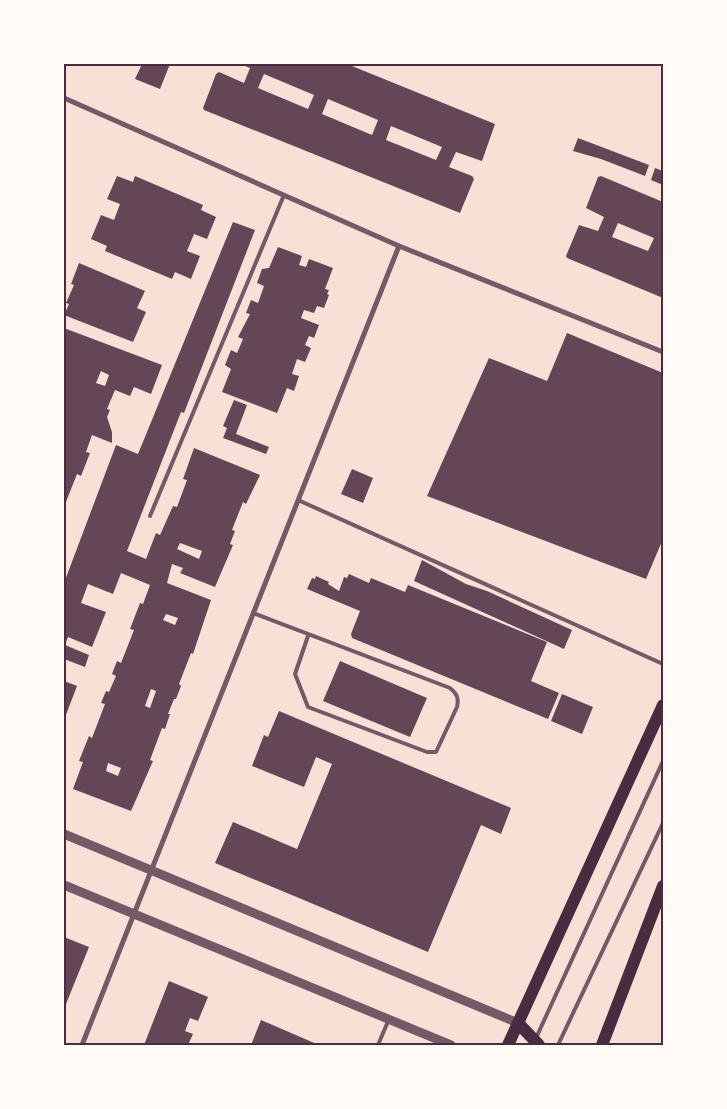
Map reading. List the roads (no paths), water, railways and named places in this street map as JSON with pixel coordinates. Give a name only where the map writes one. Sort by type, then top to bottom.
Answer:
[{"type":"main road","points":[[508,1045],[663,705]]},
{"type":"main road","points":[[602,1045],[663,886]]},
{"type":"main road","points":[[518,1023],[535,1043]]},
{"type":"street","points":[[64,98],[399,246],[663,352]]},
{"type":"street","points":[[82,1045],[399,246]]},
{"type":"street","points":[[64,834],[518,1023]]},
{"type":"street","points":[[64,885],[451,1045]]},
{"type":"lane","points":[[150,516],[284,195]]},
{"type":"lane","points":[[298,500],[663,664]]},
{"type":"lane","points":[[253,613],[308,636],[450,688],[456,693],[459,700],[436,752],[427,752],[308,707],[295,674],[308,636]]},
{"type":"lane","points":[[535,1043],[663,760]]},
{"type":"lane","points":[[558,1045],[663,823]]},
{"type":"lane","points":[[378,1045],[389,1019]]}]
